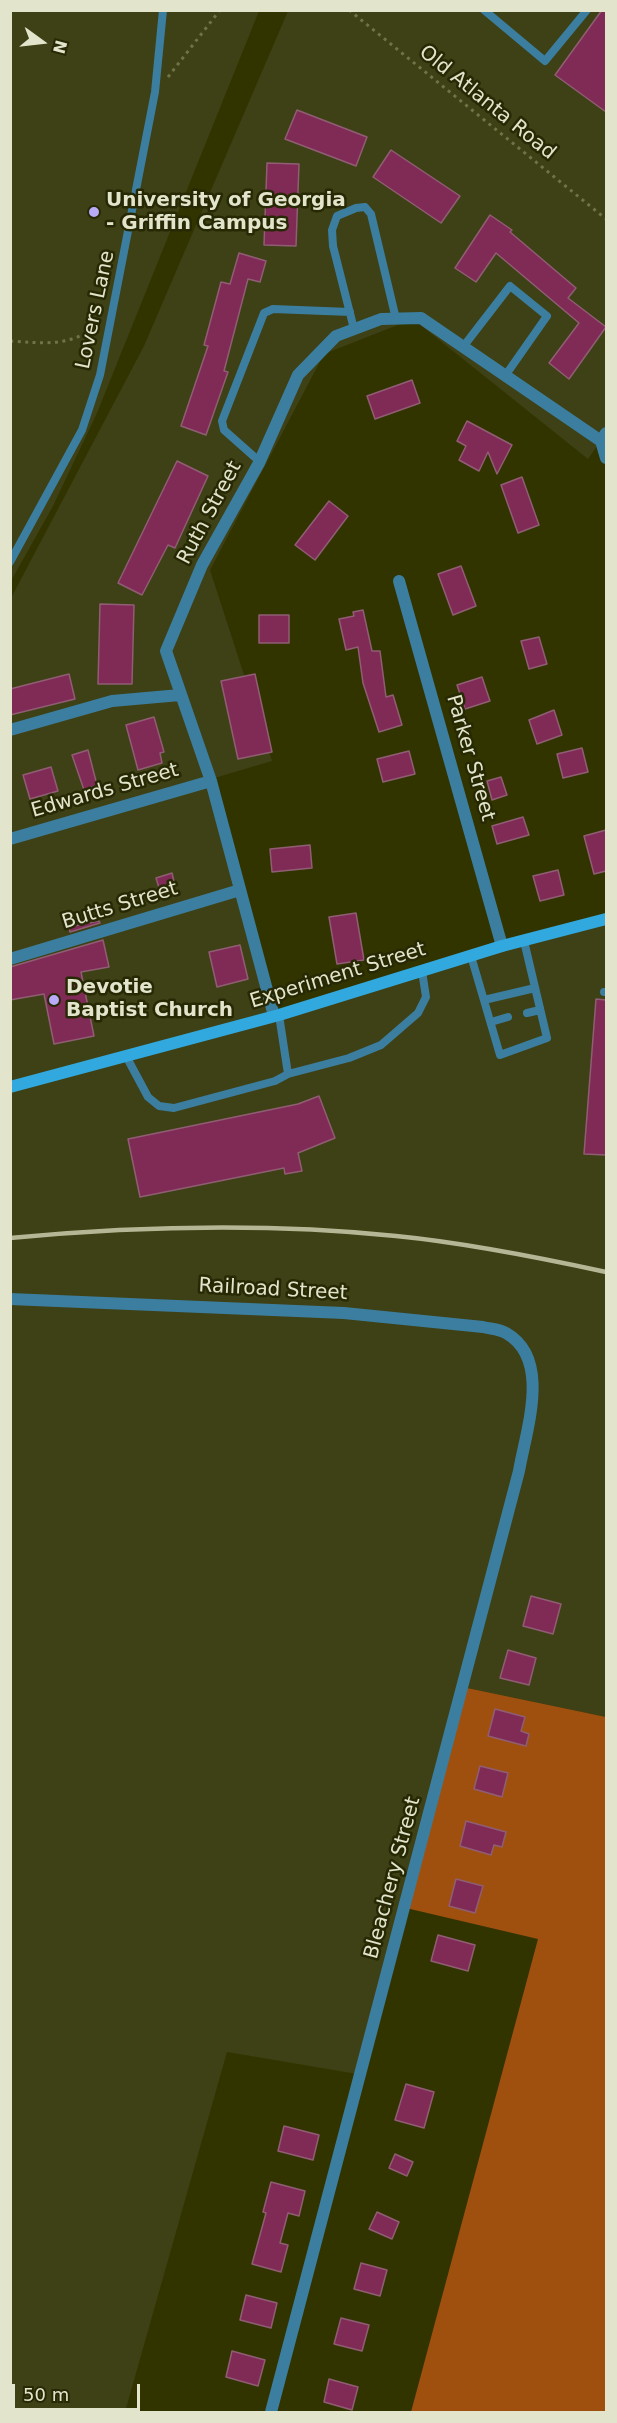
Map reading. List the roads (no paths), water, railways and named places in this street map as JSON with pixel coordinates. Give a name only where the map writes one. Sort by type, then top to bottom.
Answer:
[{"type":"main road","name":"Experiment Street","points":[[10,1087],[276,1015],[502,946],[606,919]]},
{"type":"street","name":"Ruth Street","points":[[276,1015],[211,781],[166,651],[202,566],[259,461],[298,375],[336,336],[381,319],[421,318],[505,376],[604,437]]},
{"type":"street","points":[[604,437],[606,458]]},
{"type":"street","name":"Parker Street","points":[[399,581],[502,946]]},
{"type":"street","points":[[10,730],[112,701],[180,695]]},
{"type":"street","name":"Edwards Street","points":[[10,839],[211,781]]},
{"type":"street","name":"Butts Street","points":[[10,959],[240,890]]},
{"type":"street","name":"Railroad Street","points":[[10,1299],[344,1313],[464,1325],[504,1332],[516,1340],[524,1352]]},
{"type":"street","name":"Bleachery Street","points":[[271,2412],[519,1471],[534,1385],[531,1365],[524,1352]]},
{"type":"lane","name":"Lovers Lane","points":[[10,562],[82,430],[100,375],[155,92],[163,10]]},
{"type":"lane","points":[[484,10],[545,61],[587,10]]},
{"type":"lane","points":[[354,329],[333,246],[332,230],[338,216],[356,208],[365,207],[371,214],[396,319]]},
{"type":"lane","points":[[463,347],[510,286],[547,316],[505,376]]},
{"type":"lane","points":[[259,461],[224,430],[222,421],[262,317],[268,310],[273,309],[350,312]]},
{"type":"lane","points":[[471,956],[500,1055],[547,1038],[524,941]]},
{"type":"lane","points":[[126,1056],[148,1097],[159,1106],[174,1108],[275,1081],[288,1074],[349,1058],[381,1045],[418,1013],[426,997],[422,971]]},
{"type":"lane","points":[[484,1000],[535,988]]},
{"type":"lane","points":[[527,1013],[540,1010]]},
{"type":"lane","points":[[276,1015],[288,1074]]},
{"type":"lane","points":[[491,1022],[508,1017]]},
{"type":"railway","points":[[10,1238],[155,1229],[300,1229],[423,1239],[528,1256],[606,1272]]},
{"type":"place","name":"University of Georgia - Griffin Campus","points":[[94,212]]},
{"type":"place","name":"Devotie Baptist Church","points":[[54,1000]]}]
